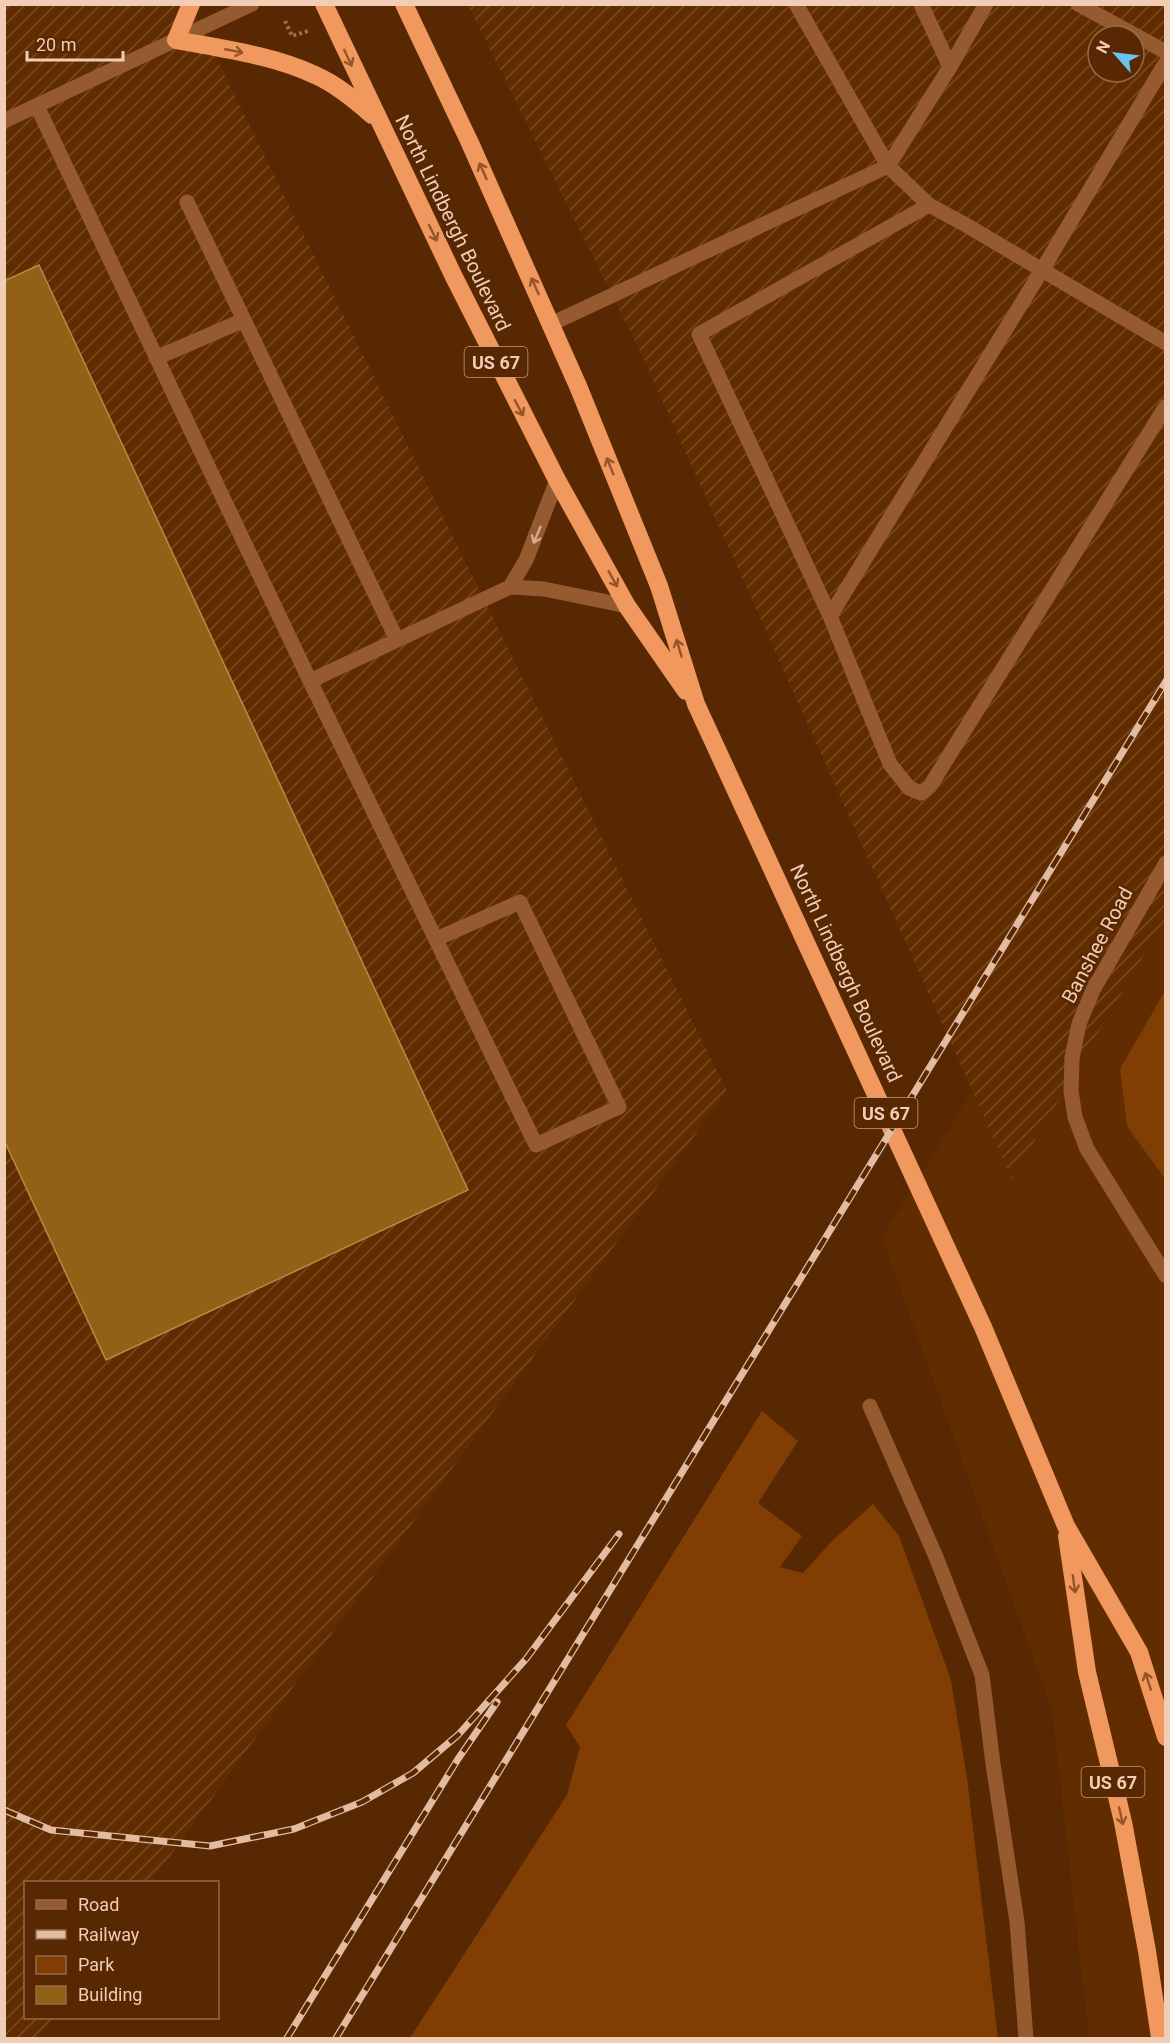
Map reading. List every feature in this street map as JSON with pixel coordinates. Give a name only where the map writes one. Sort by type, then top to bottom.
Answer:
[{"type":"highway","points":[[191,4],[176,40],[268,58],[316,75],[346,93],[376,118]]},
{"type":"highway","name":"North Lindbergh Boulevard","points":[[324,4],[376,118],[504,379],[557,480],[627,606],[696,704]]},
{"type":"highway","name":"North Lindbergh Boulevard","points":[[404,4],[470,143],[551,324],[659,586],[696,704],[983,1327],[1066,1526],[1139,1652],[1166,1737]]},
{"type":"highway","name":"North Lindbergh Boulevard","points":[[1066,1526],[1087,1674],[1123,1822],[1147,1950],[1160,2038]]},
{"type":"street","points":[[4,121],[252,4]]},
{"type":"street","points":[[796,4],[888,166],[929,205],[1166,343]]},
{"type":"street","points":[[921,4],[950,67]]},
{"type":"street","points":[[551,324],[888,166],[950,67],[986,4]]},
{"type":"street","points":[[1078,4],[1166,52]]},
{"type":"street","points":[[830,616],[1042,270],[1166,62]]},
{"type":"street","points":[[37,106],[310,681],[536,1145],[619,1107],[520,902],[436,939]]},
{"type":"street","points":[[187,202],[397,640]]},
{"type":"street","points":[[929,205],[699,334],[830,616],[890,764],[909,788],[921,793],[930,786],[1166,406]]},
{"type":"street","points":[[156,358],[244,320]]},
{"type":"street","points":[[510,587],[526,560],[557,480]]},
{"type":"street","points":[[310,681],[510,587],[544,589],[627,606]]},
{"type":"street","name":"Banshee Road","points":[[1166,863],[1094,990],[1079,1024],[1072,1058],[1071,1091],[1075,1117],[1087,1149],[1166,1276]]},
{"type":"street","points":[[870,1406],[936,1557],[982,1676],[1017,1922],[1026,2038]]},
{"type":"path","points":[[285,21],[292,36],[309,31]]},
{"type":"shaded area","points":[[5,5],[190,5],[727,1091],[152,1881],[24,1881],[24,2019],[52,2019],[38,2038],[5,2038]]},
{"type":"shaded area","points":[[468,5],[1165,5],[1165,919],[1012,1179],[645,362]]},
{"type":"shaded area","points":[[1165,776],[1165,2038],[1089,2038],[1052,1710],[882,1238]]},
{"type":"green space","points":[[1165,991],[1165,1179],[1127,1126],[1120,1069]]},
{"type":"green space","points":[[762,1411],[798,1441],[758,1503],[802,1536],[780,1567],[803,1573],[832,1541],[873,1504],[899,1536],[951,1680],[967,1778],[998,2038],[410,2038],[567,1795],[580,1747],[566,1725]]},
{"type":"building","points":[[39,265],[468,1190],[106,1360],[4,1140],[4,281]]},
{"type":"railway","points":[[336,2038],[1166,681]]},
{"type":"railway","points":[[4,1810],[51,1830],[210,1846],[294,1829],[362,1802],[413,1773],[458,1735],[526,1659],[619,1534]]},
{"type":"railway","points":[[287,2038],[458,1759],[497,1702]]}]
